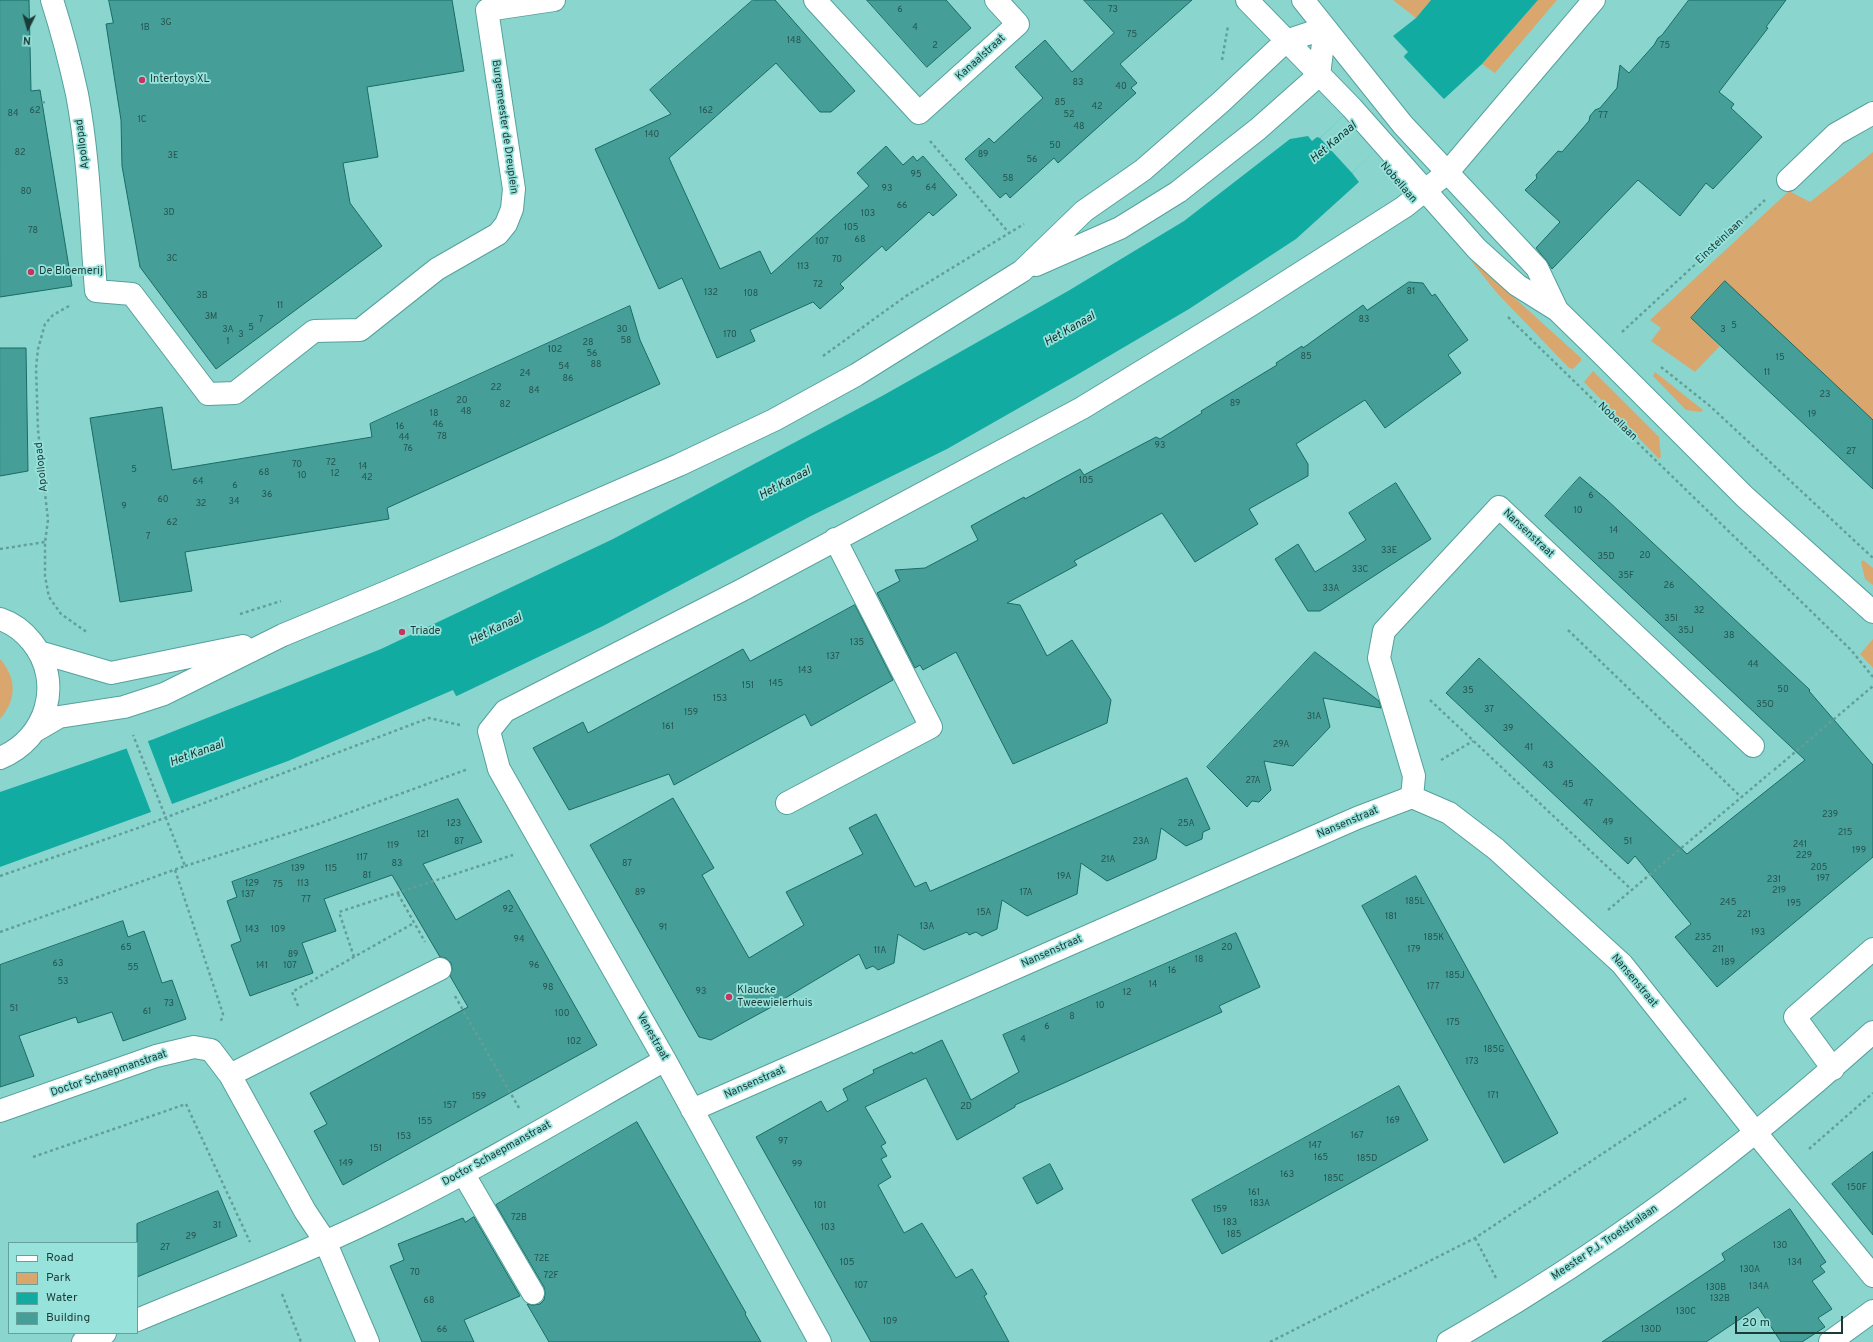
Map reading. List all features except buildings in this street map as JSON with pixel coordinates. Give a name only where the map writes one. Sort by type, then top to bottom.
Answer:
[{"type":"street","name":"Apollopad","points":[[52,0],[64,39],[77,95],[89,193],[96,291]]},
{"type":"street","name":"Burgemeester de Dreuplein","points":[[96,291],[132,294],[208,394],[236,393],[314,331],[360,330],[437,269],[498,234],[506,224],[512,209],[514,189],[486,5],[554,0]]},
{"type":"street","points":[[815,0],[919,113]]},
{"type":"street","name":"Kanaalstraat","points":[[919,113],[1018,24],[996,0]]},
{"type":"street","name":"Nobellaan","points":[[1247,0],[1352,108],[1425,191],[1488,259],[1517,285],[1557,310],[1746,497],[1873,612]]},
{"type":"street","name":"Nobellaan","points":[[1303,0],[1403,126],[1537,268],[1557,310]]},
{"type":"street","points":[[488,731],[505,711],[742,590],[1082,408],[1252,304],[1404,207],[1447,174],[1594,0]]},
{"type":"street","points":[[0,758],[20,747],[35,732],[59,717],[124,707],[164,694],[272,640],[679,465],[774,420],[856,375],[1022,271],[1120,228],[1178,192],[1258,128],[1319,75],[1325,28],[1286,41],[1221,102],[1143,170],[1084,211],[1022,271]]},
{"type":"street","points":[[1788,180],[1836,134],[1873,113]]},
{"type":"street","name":"Nansenstraat","points":[[1753,746],[1498,507],[1384,631],[1379,658],[1413,786],[1496,849],[1622,964],[1756,1133]]},
{"type":"street","points":[[787,803],[931,727],[835,539]]},
{"type":"street","points":[[0,620],[6,621],[25,634],[39,652],[47,671],[49,693],[45,713],[35,732]]},
{"type":"street","points":[[39,652],[111,673],[272,640]]},
{"type":"street","name":"Venestraat","points":[[488,731],[499,769],[665,1060],[820,1342]]},
{"type":"street","name":"Nansenstraat","points":[[692,1110],[1357,818],[1413,786]]},
{"type":"street","points":[[1833,1069],[1795,1017],[1873,949]]},
{"type":"street","points":[[230,1075],[440,969]]},
{"type":"street","name":"Meester P.J. Troelstralaan","points":[[1448,1342],[1510,1307],[1662,1204],[1756,1133],[1833,1069],[1873,1032]]},
{"type":"street","name":"Doctor Schaepmanstraat","points":[[0,1112],[156,1056],[194,1047],[211,1050]]},
{"type":"street","points":[[211,1050],[230,1075],[305,1212],[325,1241],[368,1342]]},
{"type":"street","name":"Doctor Schaepmanstraat","points":[[138,1320],[262,1268],[394,1210],[534,1134],[665,1060]]},
{"type":"street","points":[[1756,1133],[1873,1276]]},
{"type":"street","points":[[463,1173],[533,1293]]},
{"type":"street","points":[[1830,1342],[1873,1311]]},
{"type":"street","points":[[83,1342],[103,1334]]},
{"type":"path","points":[[1222,66],[1229,23]]},
{"type":"path","points":[[919,113],[922,131],[1009,233]]},
{"type":"path","name":"Einsteinlaan","points":[[1602,354],[1620,334],[1788,180]]},
{"type":"path","points":[[818,360],[906,296],[1029,222]]},
{"type":"path","name":"Apollopad","points":[[92,635],[61,614],[49,597],[45,576],[45,542],[48,520],[38,430],[36,368],[38,349],[45,324],[54,316],[96,291]]},
{"type":"path","name":"Nobellaan","points":[[1505,313],[1851,650],[1873,677]]},
{"type":"path","points":[[1656,363],[1710,406],[1873,558]]},
{"type":"path","points":[[0,550],[45,542]]},
{"type":"path","points":[[239,615],[288,598]]},
{"type":"path","points":[[1568,630],[1742,797]]},
{"type":"path","points":[[1584,930],[1873,686]]},
{"type":"path","points":[[1430,700],[1632,890]]},
{"type":"path","points":[[0,876],[138,828],[429,718],[488,731],[476,766],[318,824],[185,866],[0,932]]},
{"type":"path","points":[[134,738],[185,866]]},
{"type":"path","points":[[1413,786],[1473,741]]},
{"type":"path","points":[[354,957],[339,912],[398,894],[542,845]]},
{"type":"path","points":[[175,870],[223,1014],[211,1050]]},
{"type":"path","points":[[398,894],[534,1134]]},
{"type":"path","points":[[311,1034],[292,992],[414,923]]},
{"type":"path","points":[[1270,1342],[1475,1238],[1714,1080]]},
{"type":"path","points":[[1785,1169],[1873,1092]]},
{"type":"path","points":[[33,1157],[186,1104],[262,1268]]},
{"type":"path","points":[[1475,1238],[1510,1307]]},
{"type":"path","points":[[281,1292],[301,1342]]},
{"type":"green space","points":[[1393,0],[1431,0],[1416,18]]},
{"type":"green space","points":[[1538,0],[1557,0],[1495,73],[1482,64]]},
{"type":"green space","points":[[1873,152],[1873,420],[1725,282],[1691,318],[1720,346],[1695,372],[1651,341],[1661,328],[1650,320],[1789,191],[1810,202]]},
{"type":"green space","points":[[1465,253],[1581,358],[1581,361],[1573,369],[1569,368],[1496,292]]},
{"type":"green space","points":[[1593,371],[1659,437],[1661,457],[1659,459],[1584,382]]},
{"type":"green space","points":[[1655,372],[1703,410],[1701,412],[1686,410],[1653,376]]},
{"type":"green space","points":[[1863,560],[1873,568],[1873,585],[1865,579],[1861,562]]},
{"type":"green space","points":[[1873,639],[1873,668],[1860,654]]},
{"type":"green space","points":[[0,659],[10,674],[13,689],[10,704],[0,719]]},
{"type":"water","name":"Het Kanaal","points":[[1431,0],[1538,0],[1482,64],[1444,99],[1437,92],[1352,173],[1359,182],[1296,239],[1189,309],[947,449],[811,516],[603,626],[459,695],[255,777],[0,872],[0,792],[154,739],[381,649],[613,539],[882,396],[1068,291],[1184,221],[1290,139],[1308,136],[1312,141],[1317,137],[1320,138],[1405,59],[1404,56],[1408,52],[1393,36],[1416,18]]},
{"type":"pier","points":[[1405,58],[1438,93],[1352,173],[1320,138]]},
{"type":"pier","points":[[453,690],[457,698],[256,779],[0,874],[0,867],[151,812],[126,747],[147,739],[172,804],[288,761]]},
{"type":"place","name":"Intertoys XL","points":[[142,80]]},
{"type":"place","name":"De Bloemerij","points":[[31,272]]},
{"type":"place","name":"Triade","points":[[402,632]]},
{"type":"place","name":"Klaucke Tweewielerhuis","points":[[729,997]]}]
